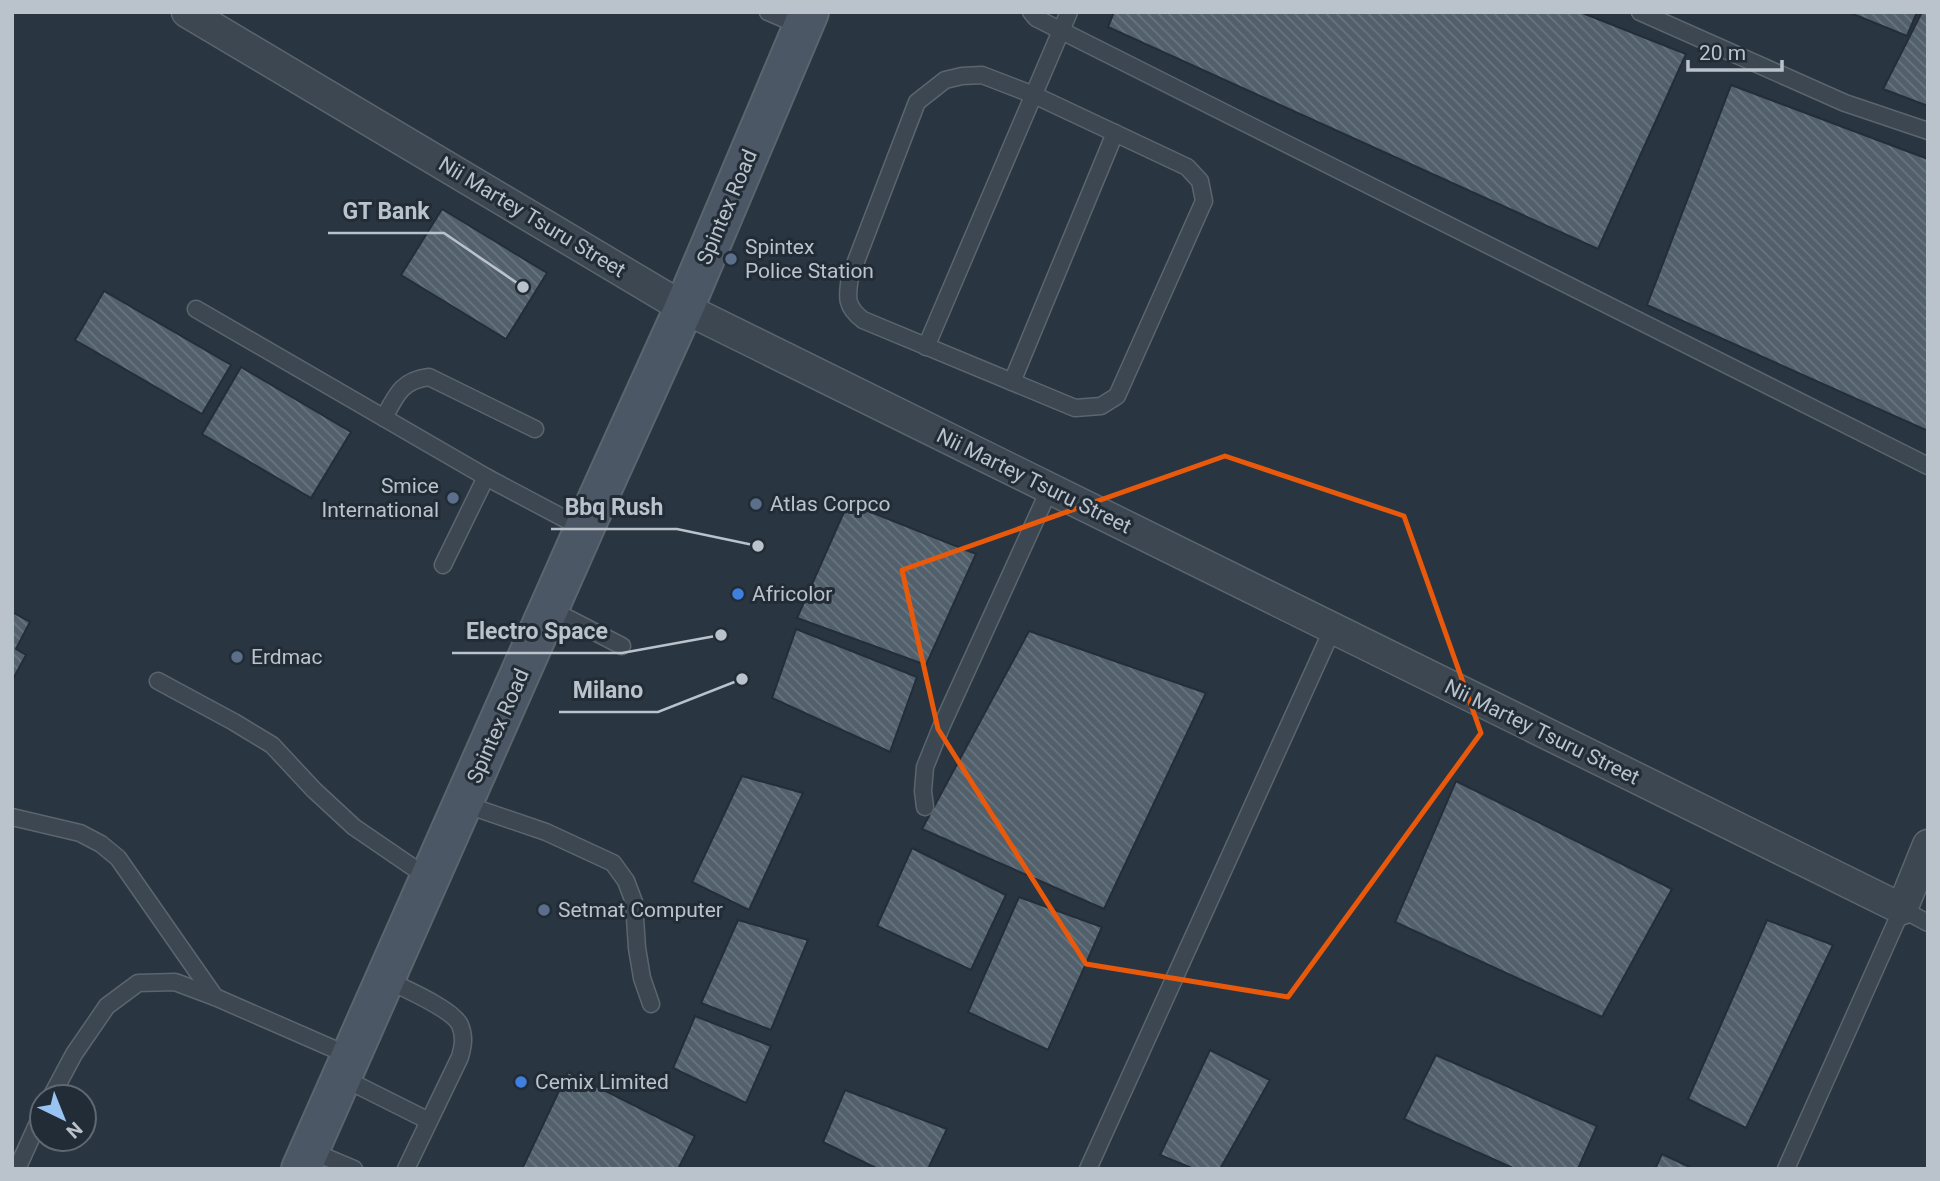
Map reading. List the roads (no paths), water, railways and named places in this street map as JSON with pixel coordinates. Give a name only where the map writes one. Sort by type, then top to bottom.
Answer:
[{"type":"main road","name":"Spintex Road","points":[[305,1160],[684,308],[806,19]]},
{"type":"street","name":"Nii Martey Tsuru Street","points":[[187,12],[684,308],[1915,916]]},
{"type":"street","points":[[1915,916],[1928,845]]},
{"type":"lane","points":[[768,12],[806,19]]},
{"type":"lane","points":[[1031,12],[1036,18],[1928,466]]},
{"type":"lane","points":[[926,347],[1069,12]]},
{"type":"lane","points":[[1640,12],[1845,103],[1928,131]]},
{"type":"lane","points":[[982,75],[1034,95],[1115,133],[1187,167],[1200,181],[1204,201],[1117,396],[1101,406],[1075,408],[863,320],[853,312],[847,298],[850,276],[917,102],[945,80],[982,75]]},
{"type":"lane","points":[[1012,382],[1115,133]]},
{"type":"lane","points":[[196,309],[486,477],[584,529]]},
{"type":"lane","points":[[384,418],[397,394],[408,383],[429,377],[535,429]]},
{"type":"lane","points":[[443,565],[486,477]]},
{"type":"lane","points":[[925,807],[925,767],[1050,488]]},
{"type":"lane","points":[[550,609],[622,646]]},
{"type":"lane","points":[[1088,1169],[1333,628]]},
{"type":"lane","points":[[158,681],[272,745],[314,790],[354,827],[430,879]]},
{"type":"lane","points":[[464,804],[546,832],[613,863],[634,902],[641,968],[651,1004]]},
{"type":"lane","points":[[12,817],[79,833],[101,844],[118,858],[215,997]]},
{"type":"lane","points":[[1786,1169],[1915,916]]},
{"type":"lane","points":[[385,979],[447,1011],[459,1022],[464,1039],[460,1058],[406,1169]]},
{"type":"lane","points":[[58,1083],[74,1054],[107,1006],[138,983],[175,982],[215,997],[345,1067],[429,1121]]},
{"type":"lane","points":[[17,1169],[28,1145]]},
{"type":"lane","points":[[305,1160],[354,1169]]},
{"type":"place","name":"Spintex Police Station","points":[[731,259]]},
{"type":"place","name":"GT Bank","points":[[523,287]]},
{"type":"place","name":"Smice International","points":[[453,498]]},
{"type":"place","name":"Atlas Corpco","points":[[756,504]]},
{"type":"place","name":"Bbq Rush","points":[[758,546]]},
{"type":"place","name":"Africolor","points":[[738,594]]},
{"type":"place","name":"Electro Space","points":[[721,635]]},
{"type":"place","name":"Erdmac","points":[[237,657]]},
{"type":"place","name":"Milano","points":[[742,679]]},
{"type":"place","name":"Setmat Computer","points":[[544,910]]},
{"type":"place","name":"Cemix Limited","points":[[521,1082]]}]
